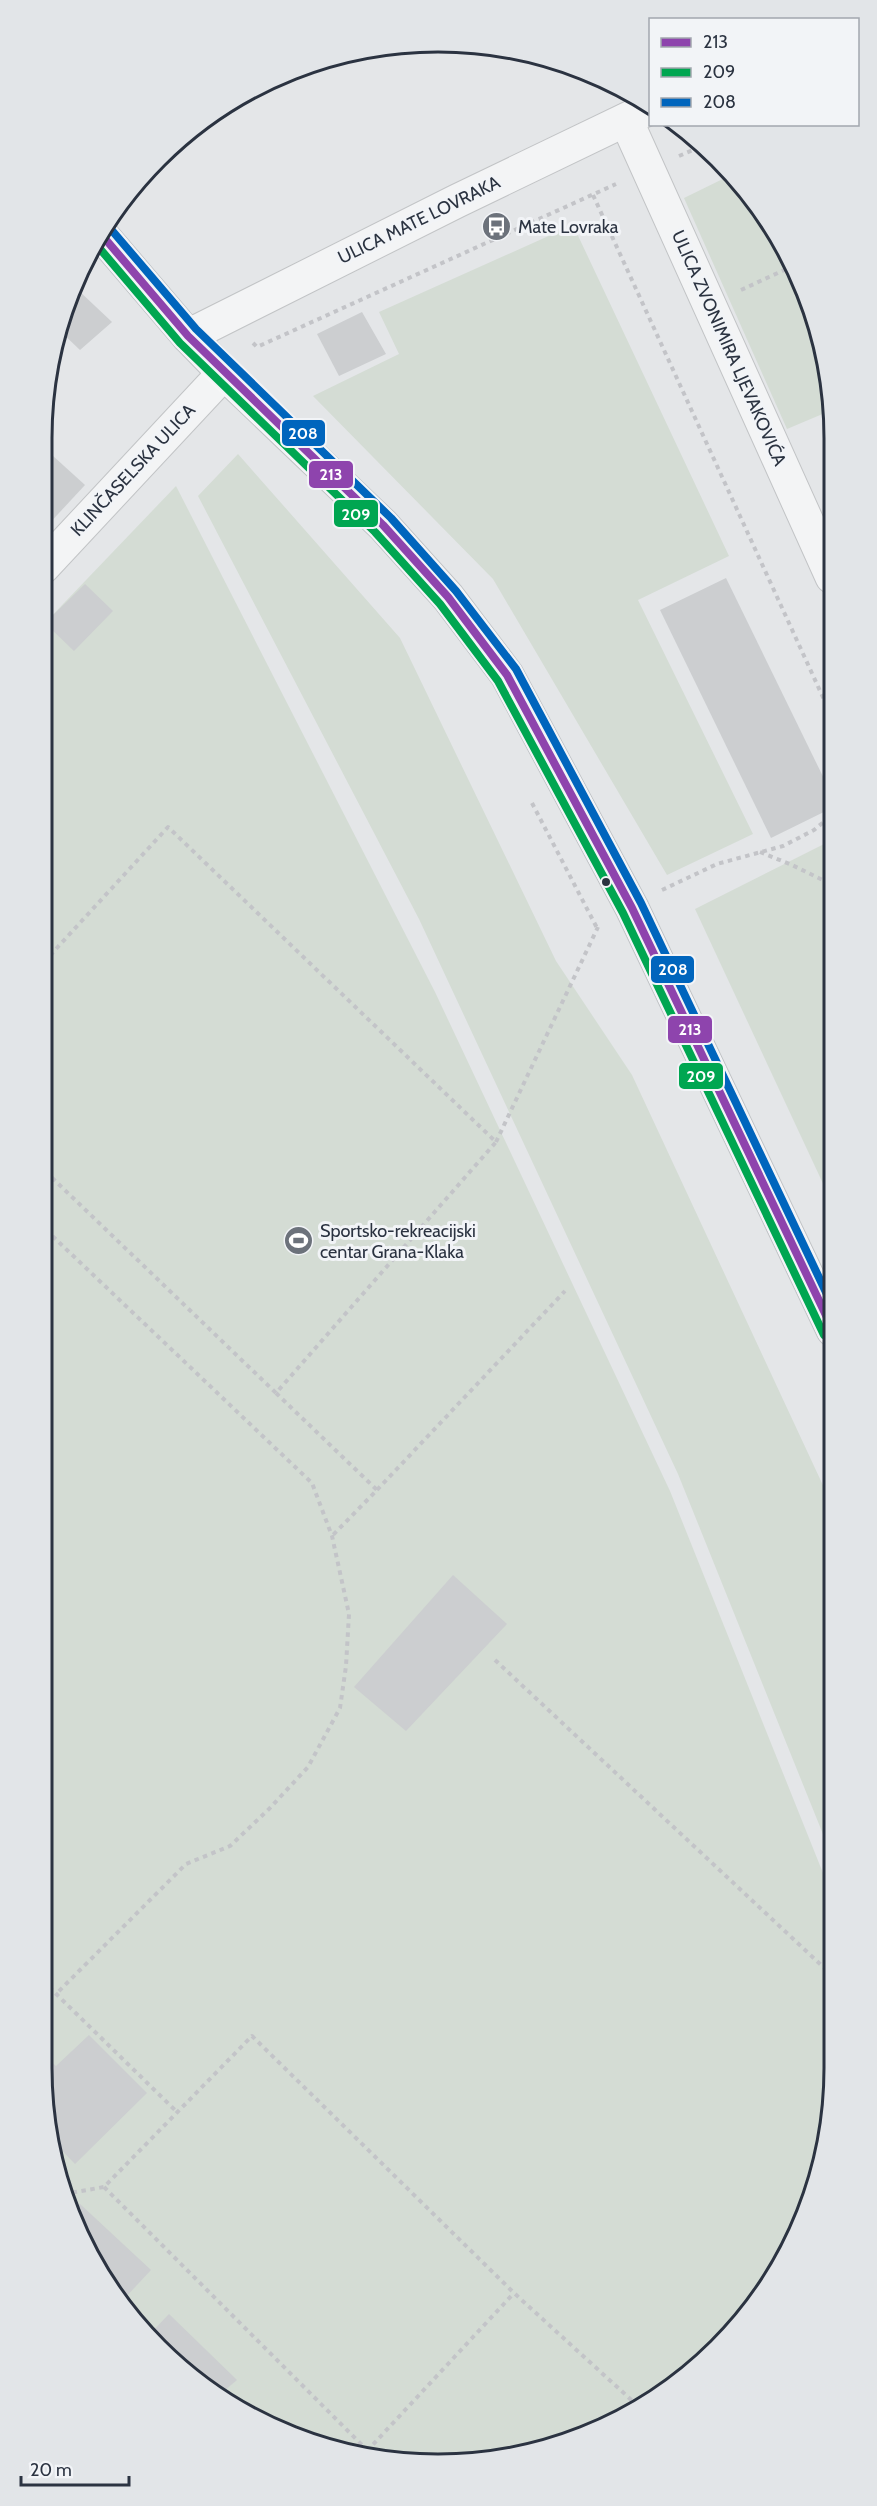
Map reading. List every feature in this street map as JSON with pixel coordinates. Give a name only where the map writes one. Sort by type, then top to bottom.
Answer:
[{"type":"main road","points":[[107,241],[188,336],[383,525],[448,597],[507,675],[632,908],[824,1309]]},
{"type":"street","name":"ULICA MATE LOVRAKA","points":[[188,336],[457,201],[638,114]]},
{"type":"street","name":"ULICA ZVONIMIRA LJEVAKOVIĆA","points":[[638,114],[824,558]]},
{"type":"street","name":"KLINČASELSKA ULICA","points":[[52,557],[224,373]]},
{"type":"path","points":[[246,338],[257,347],[621,182]]},
{"type":"path","points":[[593,195],[824,700]]},
{"type":"path","points":[[732,294],[786,269]]},
{"type":"path","points":[[531,800],[597,928]]},
{"type":"path","points":[[654,894],[717,864],[794,841],[824,822]]},
{"type":"path","points":[[52,953],[168,826],[495,1142]]},
{"type":"path","points":[[760,852],[824,881]]},
{"type":"path","points":[[276,1393],[495,1142],[597,928],[605,923]]},
{"type":"path","points":[[52,1178],[377,1490]]},
{"type":"path","points":[[52,1237],[312,1483],[332,1536],[349,1614],[346,1666],[340,1708],[308,1767],[230,1846],[186,1864],[56,1994]]},
{"type":"path","points":[[332,1536],[565,1291]]},
{"type":"path","points":[[495,1660],[824,1968]]},
{"type":"path","points":[[52,1991],[177,2112]]},
{"type":"path","points":[[73,2192],[104,2187],[252,2036],[514,2294],[633,2401]]},
{"type":"path","points":[[104,2187],[362,2446]]},
{"type":"path","points":[[371,2447],[514,2294]]},
{"type":"shaded area","points":[[724,179],[759,224],[785,268],[804,314],[817,363],[824,413],[787,429],[684,198]]},
{"type":"shaded area","points":[[573,225],[729,556],[638,600],[753,834],[667,875],[493,579],[313,396],[399,354],[379,312]]},
{"type":"shaded area","points":[[238,454],[400,638],[556,961],[632,1075],[824,1488],[824,1837],[678,1474],[419,919],[198,496]]},
{"type":"shaded area","name":"Sportsko-rekreacijski centar Grana-Klaka","points":[[176,486],[435,992],[670,1491],[824,1876],[824,2093],[811,2167],[804,2192],[785,2238],[773,2261],[745,2302],[729,2322],[693,2358],[653,2388],[609,2414],[563,2433],[538,2440],[464,2453],[438,2454],[388,2450],[314,2433],[245,2402],[184,2358],[148,2322],[132,2302],[92,2238],[73,2192],[66,2167],[56,2118],[52,2068],[52,616]]},
{"type":"shaded area","points":[[824,844],[824,1186],[695,909]]},
{"type":"building","points":[[81,293],[112,322],[80,350],[67,337]]},
{"type":"building","points":[[362,312],[386,354],[339,376],[317,334]]},
{"type":"building","points":[[52,455],[85,485],[52,521]]},
{"type":"building","points":[[726,578],[824,779],[824,812],[771,838],[660,610]]},
{"type":"building","points":[[85,584],[113,611],[74,651],[52,630],[52,616]]},
{"type":"building","points":[[453,1575],[507,1624],[406,1731],[354,1687]]},
{"type":"building","points":[[89,2035],[147,2093],[75,2164],[62,2150],[60,2143],[53,2093],[52,2063],[56,2066]]},
{"type":"building","points":[[80,2204],[151,2270],[127,2295],[104,2260],[78,2206]]},
{"type":"building","points":[[169,2314],[237,2380],[226,2389],[184,2358],[155,2329]]},
{"type":"transit line","name":"208","points":[[113,232],[196,329],[391,518],[456,591],[516,669],[641,903],[824,1288]]},
{"type":"transit line","name":"213","points":[[107,241],[188,336],[383,525],[448,597],[507,675],[632,908],[824,1311]]},
{"type":"transit line","name":"209","points":[[101,250],[180,343],[375,532],[440,604],[498,681],[623,913],[824,1335]]},
{"type":"place","name":"Mate Lovraka","points":[[497,227]]},
{"type":"place","name":"Sportsko-rekreacijski centar Grana-Klaka","points":[[299,1241]]}]
